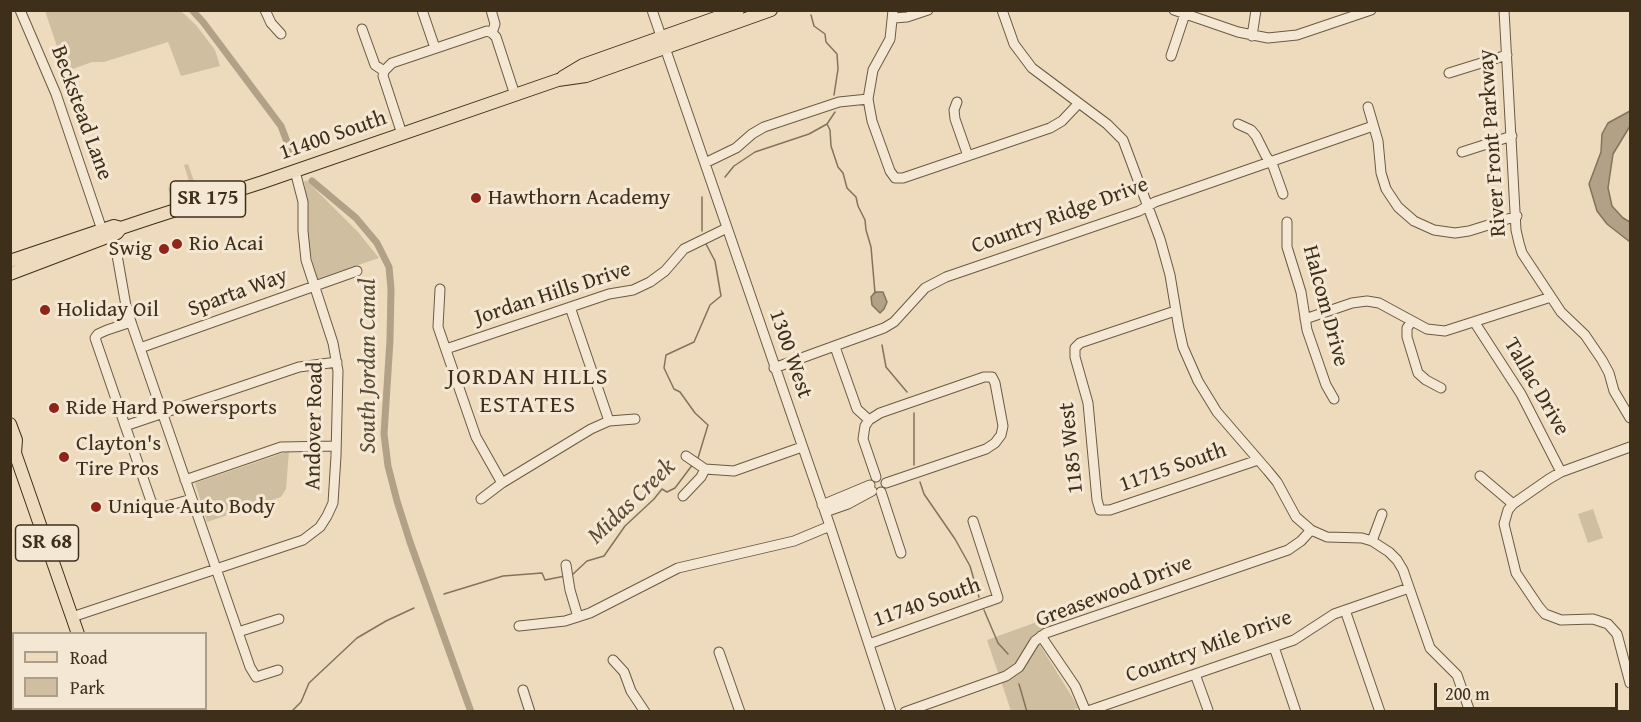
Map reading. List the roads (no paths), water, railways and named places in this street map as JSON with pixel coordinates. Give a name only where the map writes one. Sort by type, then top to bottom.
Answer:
[{"type":"main road","name":"11400 South","points":[[663,43],[738,10]]},
{"type":"main road","name":"11400 South","points":[[10,274],[106,233],[114,226],[121,228],[295,171],[558,80],[583,65],[771,10]]},
{"type":"main road","name":"11400 South","points":[[10,261],[106,233]]},
{"type":"main road","name":"SR 68","points":[[10,424],[16,440],[13,452],[78,632]]},
{"type":"street","name":"Beckstead Lane","points":[[20,10],[56,94],[106,233],[117,255],[131,322],[250,668],[256,676],[278,670]]},
{"type":"street","points":[[265,10],[271,24],[281,34]]},
{"type":"street","points":[[422,10],[435,48]]},
{"type":"street","points":[[491,10],[495,24],[492,33]]},
{"type":"street","name":"1300 West","points":[[652,10],[824,508],[869,644],[887,710]]},
{"type":"street","points":[[928,10],[907,17],[894,14],[890,39],[870,79],[868,99],[872,121],[890,171],[895,178],[903,178],[1056,125],[1078,104]]},
{"type":"street","points":[[1002,10],[1014,44],[1025,61],[1039,75],[1107,124],[1123,140],[1165,257],[1183,347],[1198,381],[1217,412],[1277,482],[1296,516],[1311,530],[1327,537],[1362,538],[1372,541],[1397,560],[1431,648],[1457,675],[1470,711]]},
{"type":"street","points":[[1174,10],[1252,36],[1268,38],[1297,35],[1371,10]]},
{"type":"street","points":[[1252,36],[1256,10]]},
{"type":"street","name":"River Front Parkway","points":[[1504,10],[1516,230],[1520,248],[1568,321],[1588,340],[1602,360],[1609,373],[1614,391],[1630,418]]},
{"type":"street","points":[[1171,56],[1185,14]]},
{"type":"street","points":[[362,29],[375,65],[384,72]]},
{"type":"street","points":[[402,134],[383,76],[384,72],[392,63],[435,48],[483,32],[492,33],[496,37],[515,95]]},
{"type":"street","points":[[1449,73],[1507,55]]},
{"type":"street","points":[[705,163],[730,152],[764,127],[839,102],[868,99]]},
{"type":"street","points":[[957,102],[954,110],[955,119],[968,156]]},
{"type":"street","points":[[1368,107],[1378,141],[1386,189],[1398,207],[1414,221],[1434,230],[1455,233],[1517,216]]},
{"type":"street","points":[[1238,124],[1254,133],[1271,163],[1283,194]]},
{"type":"street","name":"Country Ridge Drive","points":[[774,368],[884,328],[902,314],[916,295],[935,281],[1373,126]]},
{"type":"street","points":[[1462,152],[1512,136]]},
{"type":"street","name":"Andover Road","points":[[72,617],[303,540],[320,527],[327,516],[333,503],[337,362],[306,260],[303,202],[295,171]]},
{"type":"street","name":"Halcom Drive","points":[[1287,222],[1287,247],[1301,291],[1309,336],[1326,385],[1334,399]]},
{"type":"street","name":"Jordan Hills Drive","points":[[446,349],[609,294],[633,290],[650,282],[665,271],[684,249],[727,228]]},
{"type":"street","name":"Sparta Way","points":[[140,348],[357,271]]},
{"type":"street","points":[[440,289],[438,327],[476,436],[502,483]]},
{"type":"street","points":[[1305,319],[1352,303],[1367,301],[1379,303],[1428,329],[1451,330],[1551,297]]},
{"type":"street","points":[[570,307],[609,421]]},
{"type":"street","name":"1185 West","points":[[1100,510],[1097,500],[1088,403],[1075,357],[1075,348],[1080,343],[1175,311]]},
{"type":"street","points":[[1412,321],[1407,328],[1407,337],[1418,373],[1442,388]]},
{"type":"street","points":[[131,322],[107,330],[95,338],[125,426],[151,501],[156,509],[192,499]]},
{"type":"street","name":"Tallac Drive","points":[[1475,323],[1524,399],[1561,472]]},
{"type":"street","points":[[835,347],[857,409],[869,420]]},
{"type":"street","points":[[125,426],[299,368],[337,362]]},
{"type":"street","points":[[875,486],[884,490],[886,483],[995,444],[1001,435],[1003,426],[992,377],[984,377],[880,413],[869,420],[865,426],[863,439],[875,486],[901,553]]},
{"type":"street","points":[[481,499],[502,483],[582,434],[609,421],[635,419]]},
{"type":"street","points":[[185,480],[281,447],[336,446]]},
{"type":"street","points":[[686,456],[702,467],[734,471],[802,447]]},
{"type":"street","points":[[1630,447],[1561,472],[1513,504],[1508,510],[1504,524],[1514,567],[1522,585],[1539,607],[1552,618],[1601,620],[1613,628],[1620,641],[1630,683]]},
{"type":"street","name":"11715 South","points":[[1100,510],[1110,510],[1258,460]]},
{"type":"street","points":[[683,496],[701,477],[702,467]]},
{"type":"street","points":[[1480,476],[1513,504]]},
{"type":"street","points":[[824,508],[848,504],[875,486]]},
{"type":"street","points":[[1372,541],[1382,514]]},
{"type":"street","name":"11740 South","points":[[869,644],[998,598],[973,521]]},
{"type":"street","points":[[519,626],[565,621],[590,614],[678,568],[794,541],[830,526]]},
{"type":"street","name":"Greasewood Drive","points":[[905,711],[1006,676],[1019,667],[1031,646],[1041,636],[1288,550],[1311,530]]},
{"type":"street","points":[[566,565],[578,617]]},
{"type":"street","name":"Country Mile Drive","points":[[1085,711],[1274,647],[1302,636],[1328,617],[1409,588]]},
{"type":"street","points":[[1345,610],[1380,711]]},
{"type":"street","points":[[238,632],[279,619]]},
{"type":"street","points":[[1041,636],[1075,686],[1085,711]]},
{"type":"street","points":[[1274,647],[1296,711]]},
{"type":"street","points":[[718,652],[740,711]]},
{"type":"street","points":[[613,660],[624,672],[631,691],[645,711]]},
{"type":"street","points":[[1195,674],[1208,710]]},
{"type":"street","points":[[523,690],[530,711]]},
{"type":"waterway","name":"South Jordan Canal","points":[[192,10],[281,126],[292,155]]},
{"type":"waterway","name":"Midas Creek","points":[[811,15],[814,26],[825,34],[826,42],[837,54],[838,69],[834,95]]},
{"type":"waterway","name":"Midas Creek","points":[[725,177],[734,166],[755,152],[809,134],[827,124],[835,112]]},
{"type":"waterway","points":[[827,124],[838,167],[843,173],[847,188],[856,197],[865,220],[871,247],[875,293]]},
{"type":"waterway","name":"South Jordan Canal","points":[[312,181],[356,218],[377,243],[389,267],[390,340],[384,434],[388,466],[410,542],[471,712]]},
{"type":"waterway","name":"Midas Creek","points":[[702,197],[702,231]]},
{"type":"waterway","name":"Midas Creek","points":[[698,458],[708,425],[695,413],[680,392],[674,389],[664,368],[666,355],[694,342],[710,305],[721,296],[715,261],[706,244]]},
{"type":"waterway","points":[[882,345],[886,367],[907,392]]},
{"type":"waterway","points":[[914,413],[914,465]]},
{"type":"waterway","name":"Midas Creek","points":[[572,575],[587,561],[604,556],[625,526],[662,489],[667,492],[675,488],[693,464]]},
{"type":"waterway","points":[[920,482],[924,494],[955,539],[970,566],[979,597]]},
{"type":"waterway","name":"Midas Creek","points":[[444,594],[503,576],[542,573],[545,580],[565,576]]},
{"type":"waterway","name":"Midas Creek","points":[[291,712],[301,702],[309,683],[357,638],[414,608]]},
{"type":"waterway","points":[[984,610],[998,643],[1008,654]]},
{"type":"waterway","points":[[1019,684],[1027,712]]},
{"type":"place","name":"Hawthorn Academy","points":[[476,198]]},
{"type":"place","name":"Rio Acai","points":[[177,244]]},
{"type":"place","name":"Swig","points":[[164,249]]},
{"type":"place","name":"Holiday Oil","points":[[45,310]]},
{"type":"place","name":"Ride Hard Powersports","points":[[54,408]]},
{"type":"place","name":"Clayton's Tire Pros","points":[[64,457]]},
{"type":"place","name":"Unique Auto Body","points":[[96,507]]},
{"type":"district","name":"JORDAN HILLS ESTATES","points":[[528,392]]}]
